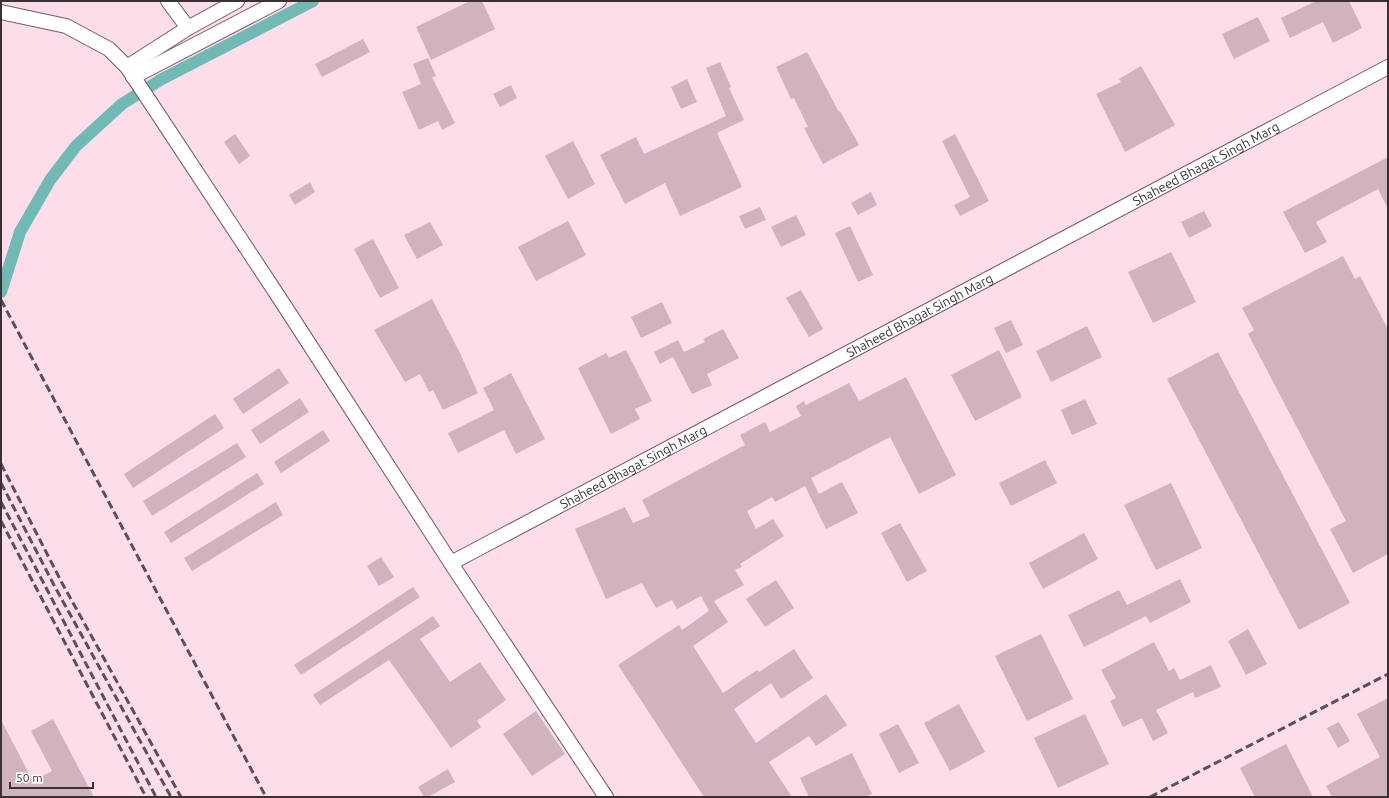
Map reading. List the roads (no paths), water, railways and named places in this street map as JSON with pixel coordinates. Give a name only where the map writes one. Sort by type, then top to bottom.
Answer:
[{"type":"street","points":[[168,1],[188,28]]},
{"type":"street","points":[[132,75],[188,28],[237,1]]},
{"type":"street","points":[[132,75],[279,1]]},
{"type":"street","points":[[1,12],[66,26],[109,49],[132,75],[606,797]]},
{"type":"street","name":"Shaheed Bhagat Singh Marg","points":[[451,563],[1388,67]]},
{"type":"waterway","points":[[1,292],[20,232],[50,180],[76,146],[122,104],[162,79],[313,1]]},
{"type":"railway","points":[[1,300],[266,797]]},
{"type":"railway","points":[[1,464],[62,583],[181,797]]},
{"type":"railway","points":[[1,483],[55,587],[171,797]]},
{"type":"railway","points":[[1,502],[156,797]]},
{"type":"railway","points":[[1,521],[146,797]]},
{"type":"railway","points":[[1150,797],[1388,674]]}]
